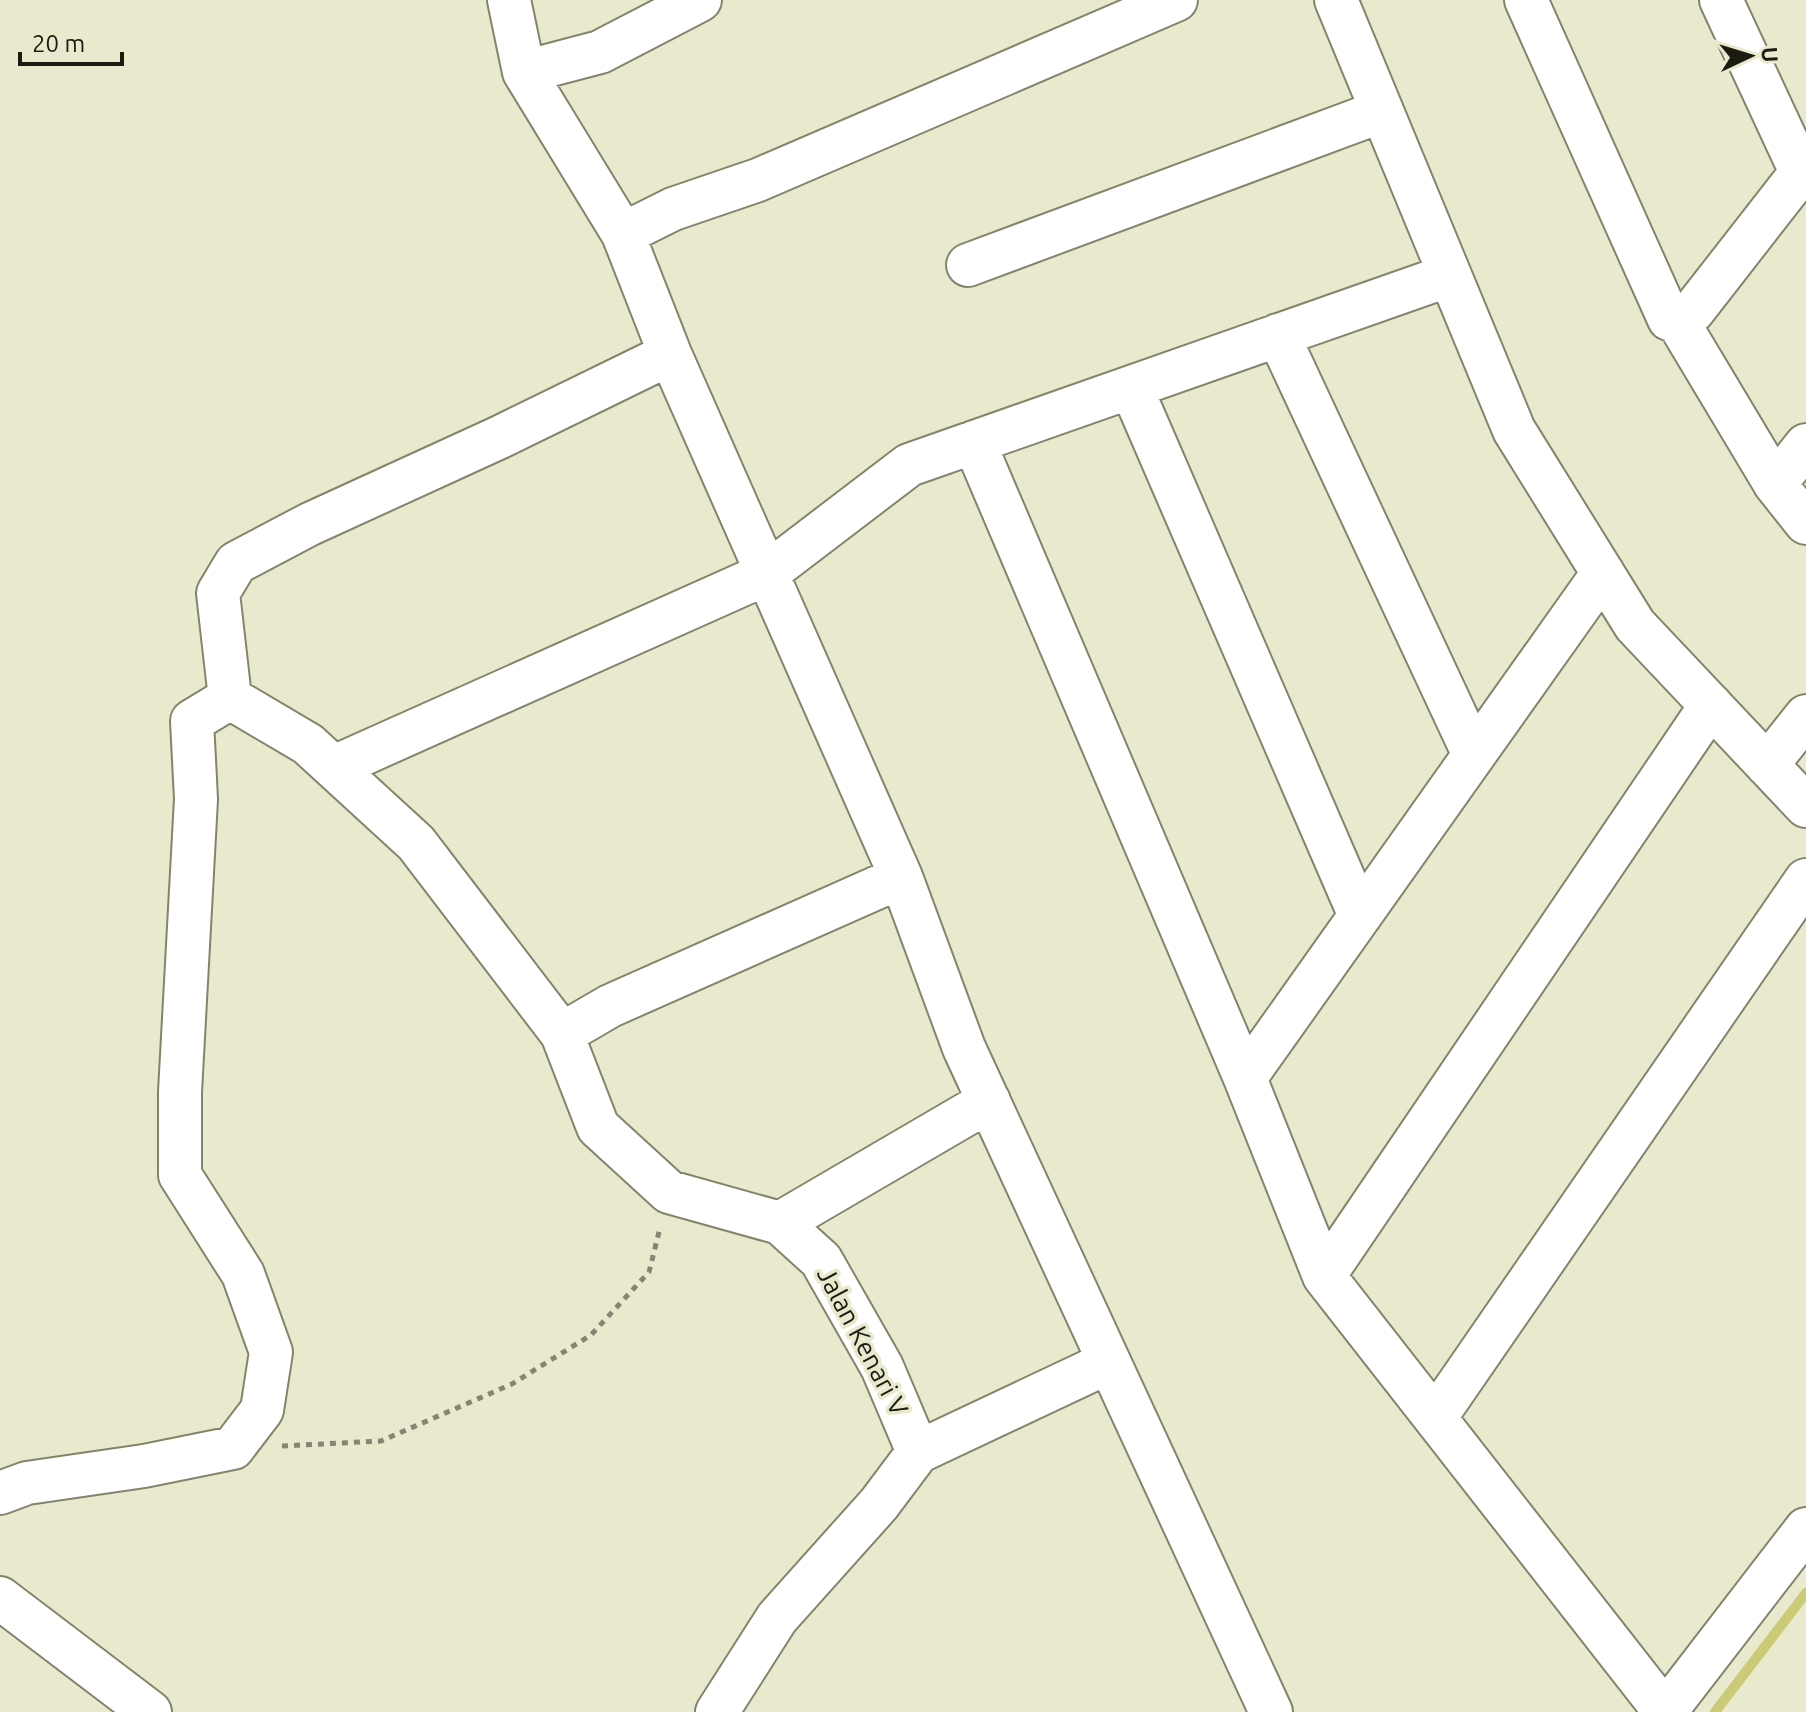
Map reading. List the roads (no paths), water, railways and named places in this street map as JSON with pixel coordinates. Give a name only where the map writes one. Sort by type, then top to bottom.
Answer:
[{"type":"street","points":[[509,0],[524,72],[623,234],[670,354],[901,877],[964,1048],[1271,1712]]},
{"type":"street","points":[[524,72],[600,52],[700,0]]},
{"type":"street","points":[[623,234],[673,209],[758,180],[1176,0]]},
{"type":"street","points":[[1336,0],[1514,430],[1635,625],[1806,806]]},
{"type":"street","points":[[1526,0],[1661,306],[1669,319],[1678,322],[1775,484],[1806,523]]},
{"type":"street","points":[[1678,322],[1693,311],[1803,169],[1721,0]]},
{"type":"street","points":[[968,265],[1382,111]]},
{"type":"street","points":[[334,767],[766,574],[909,465],[1450,275]]},
{"type":"street","points":[[1278,335],[1474,755]]},
{"type":"street","points":[[230,698],[218,593],[236,563],[310,524],[498,438],[670,354]]},
{"type":"street","points":[[1131,387],[1360,916]]},
{"type":"street","points":[[974,442],[1245,1078],[1324,1276],[1665,1712],[1806,1529]]},
{"type":"street","points":[[1775,484],[1806,445]]},
{"type":"street","points":[[1245,1078],[1603,573]]},
{"type":"street","points":[[230,698],[308,744],[416,843],[562,1034],[610,1006],[901,877]]},
{"type":"street","points":[[9,1482],[144,1466],[233,1448],[262,1410],[271,1352],[243,1274],[180,1175],[180,1092],[196,799],[192,721],[230,698]]},
{"type":"street","points":[[1324,1276],[1711,705]]},
{"type":"street","points":[[1767,765],[1806,716]]},
{"type":"street","points":[[1435,1418],[1806,880]]},
{"type":"street","name":"Jalan Kenari V","points":[[562,1034],[598,1127],[669,1192],[780,1223],[821,1260],[882,1367],[918,1452]]},
{"type":"street","points":[[780,1223],[989,1101]]},
{"type":"street","points":[[717,1712],[777,1618],[879,1504],[918,1452],[1109,1362]]},
{"type":"street","points":[[0,1598],[150,1712]]},
{"type":"waterway","points":[[1715,1712],[1806,1593]]}]
